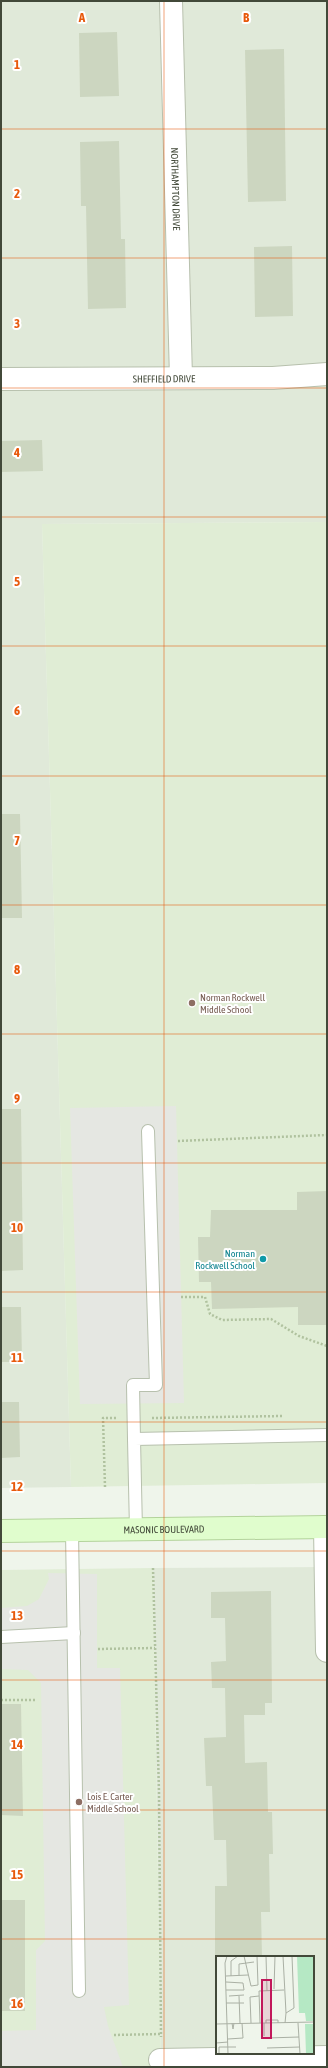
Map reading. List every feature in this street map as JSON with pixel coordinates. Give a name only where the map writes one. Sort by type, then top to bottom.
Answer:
[{"type":"street","name":"NORTHAMPTON DRIVE","points":[[171,1],[181,378]]},
{"type":"street","name":"SHEFFIELD DRIVE","points":[[1,380],[273,378],[327,374]]},
{"type":"street","name":"MASONIC BOULEVARD","points":[[1,1531],[326,1527]]},
{"type":"street","points":[[326,1527],[327,1651]]},
{"type":"street","points":[[160,2060],[327,2058]]},
{"type":"lane","points":[[136,1530],[133,1385],[156,1386],[148,1131]]},
{"type":"lane","points":[[134,1439],[327,1435]]},
{"type":"lane","points":[[72,1531],[79,1991]]},
{"type":"lane","points":[[1,1637],[74,1633]]},
{"type":"path","points":[[178,1141],[327,1135]]},
{"type":"path","points":[[181,1297],[206,1297],[210,1314],[222,1320],[271,1319],[299,1336],[327,1346]]},
{"type":"path","points":[[105,1487],[103,1418],[288,1416]]},
{"type":"path","points":[[153,1568],[159,1792],[160,2060]]},
{"type":"path","points":[[98,1649],[155,1648]]},
{"type":"path","points":[[1,1700],[36,1700]]},
{"type":"path","points":[[114,2035],[161,2034]]},
{"type":"shaded area","points":[[1,1],[327,1],[327,522],[42,524],[71,1487],[1,1488]]},
{"type":"shaded area","name":"Norman Rockwell Middle School","points":[[327,522],[327,1483],[71,1487],[42,524]]},
{"type":"shaded area","points":[[176,1106],[184,1403],[80,1404],[70,1108]]},
{"type":"shaded area","points":[[327,1567],[327,2067],[161,2067],[153,1568]]},
{"type":"shaded area","name":"Lois E. Carter Middle School","points":[[153,1568],[161,2067],[1,2067],[1,1570]]},
{"type":"shaded area","points":[[48,1573],[97,1574],[97,1668],[120,1668],[129,2005],[104,2007],[108,2026],[123,2067],[1,2067],[1,2031],[36,2030],[36,1950],[45,1941],[41,1683],[28,1670],[1,1669],[1,1608],[27,1606],[39,1599],[49,1579]]},
{"type":"building","points":[[117,32],[119,96],[80,97],[79,33]]},
{"type":"building","points":[[284,49],[286,201],[248,202],[245,50]]},
{"type":"building","points":[[119,141],[121,239],[125,239],[126,308],[88,309],[86,206],[81,206],[80,142]]},
{"type":"building","points":[[292,246],[293,316],[255,317],[254,247]]},
{"type":"building","points":[[42,440],[43,471],[1,472],[1,441]]},
{"type":"building","points":[[1,814],[20,814],[22,918],[1,918]]},
{"type":"building","points":[[1,1109],[21,1109],[23,1270],[1,1271]]},
{"type":"building","name":"Norman Rockwell School","points":[[327,1191],[327,1325],[298,1325],[298,1307],[212,1309],[211,1282],[199,1282],[198,1237],[210,1237],[211,1210],[297,1210],[297,1192]]},
{"type":"building","points":[[1,1307],[21,1307],[22,1362],[1,1362]]},
{"type":"building","points":[[1,1402],[19,1402],[20,1457],[1,1458]]},
{"type":"building","points":[[271,1591],[272,1703],[265,1703],[265,1715],[244,1715],[245,1763],[267,1762],[268,1812],[272,1812],[273,1854],[269,1854],[270,1912],[261,1912],[262,1956],[215,1957],[215,1886],[227,1886],[226,1840],[214,1840],[212,1786],[206,1786],[204,1738],[226,1737],[225,1688],[212,1688],[211,1662],[226,1661],[225,1618],[211,1618],[211,1592]]},
{"type":"building","points":[[1,1704],[21,1704],[23,1816],[1,1815]]},
{"type":"building","points":[[1,1900],[25,1900],[25,2011],[1,2011]]},
{"type":"place","name":"Norman Rockwell Middle School","points":[[192,1003]]},
{"type":"place","name":"Norman Rockwell School","points":[[263,1259]]},
{"type":"place","name":"Lois E. Carter Middle School","points":[[79,1802]]}]
